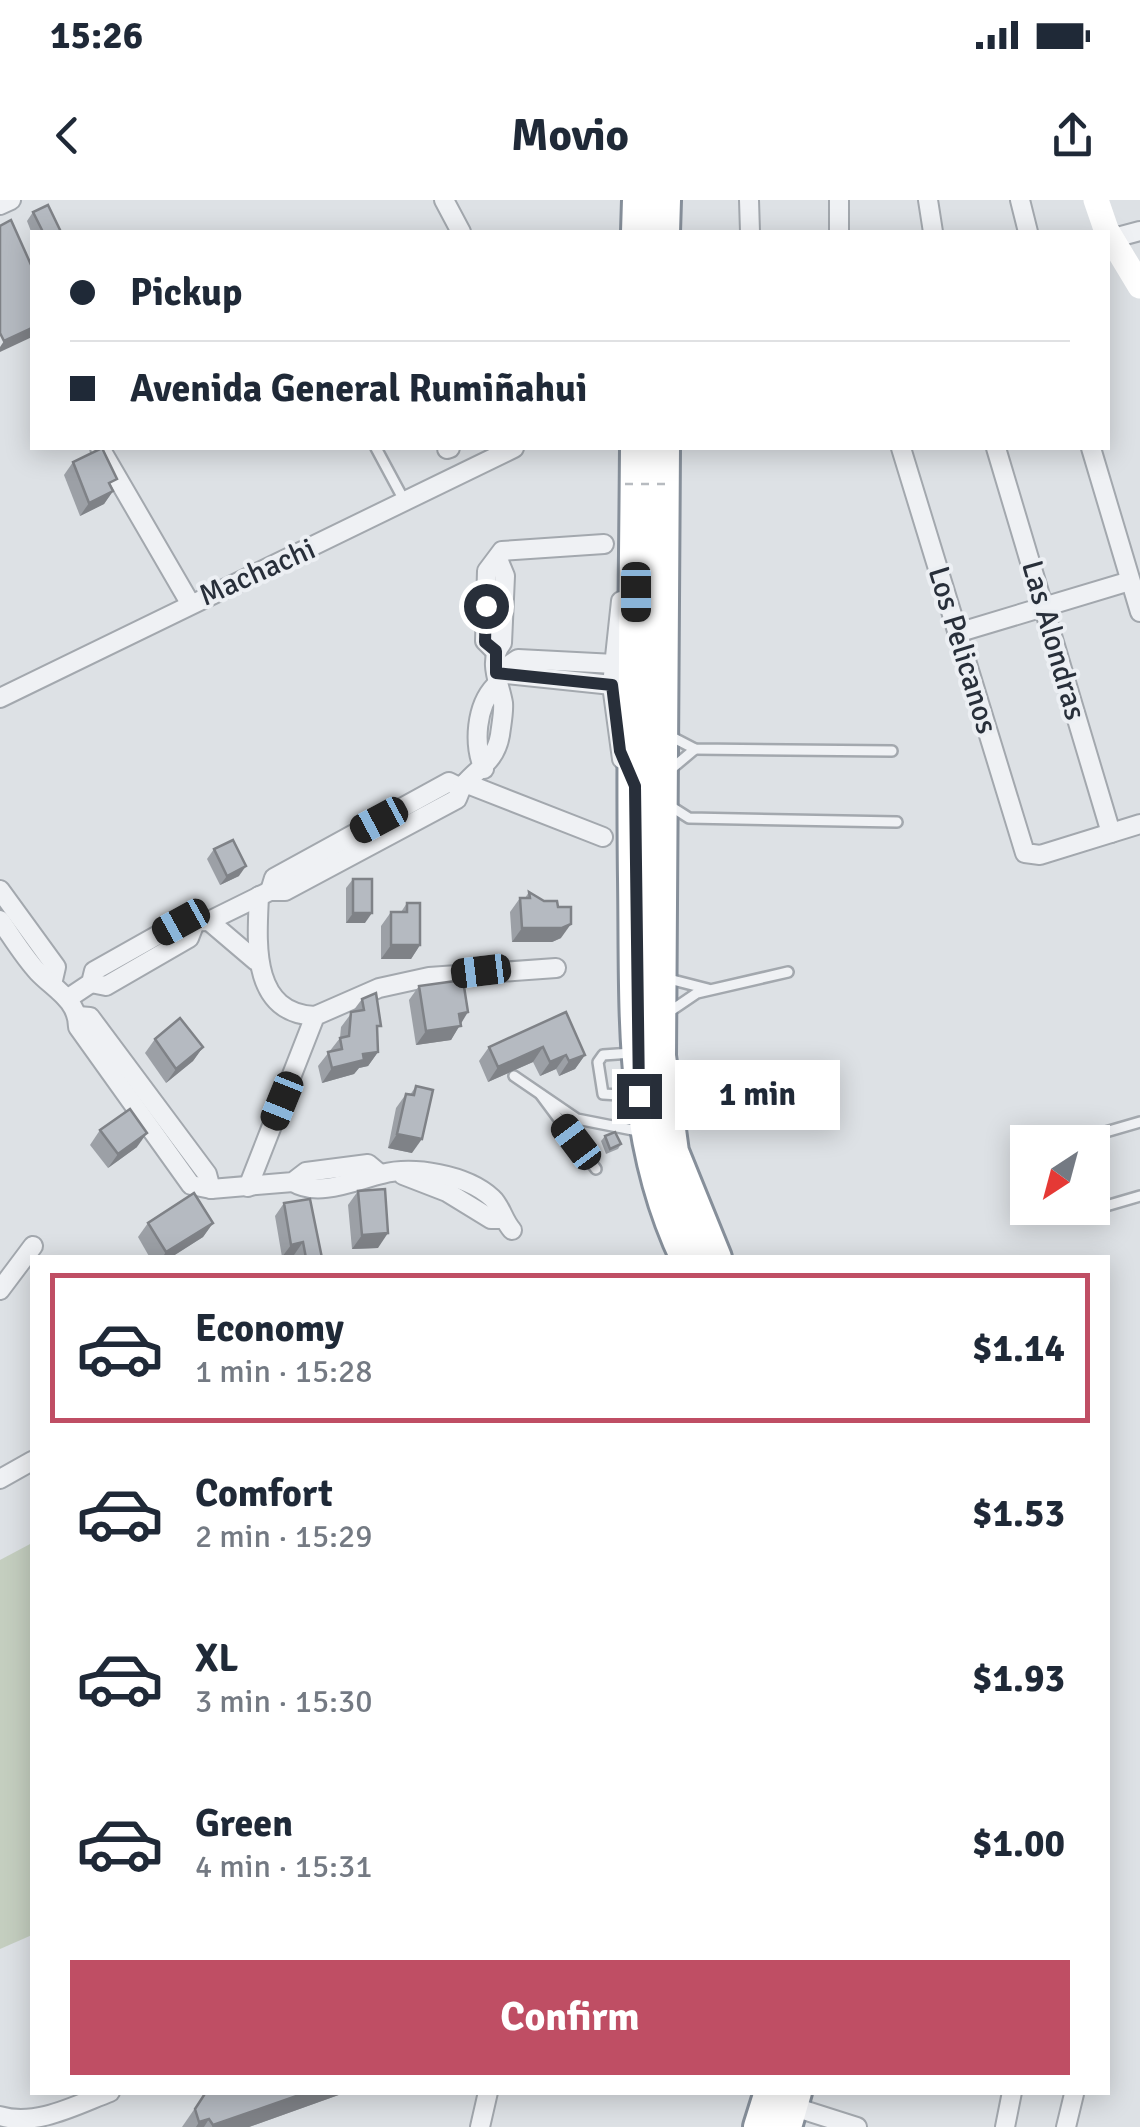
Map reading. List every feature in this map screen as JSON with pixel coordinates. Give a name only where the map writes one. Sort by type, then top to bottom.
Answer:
[{"type":"highway","points":[[638,200],[638,230]]},
{"type":"highway","points":[[663,230],[664,200]]},
{"type":"highway","points":[[637,450],[636,554],[652,788],[660,845],[662,1091],[672,1152],[715,1255]]},
{"type":"highway","points":[[664,450],[662,731],[652,788],[639,1096],[656,1178],[686,1255]]},
{"type":"highway","points":[[760,2127],[786,2104]]},
{"type":"street","points":[[0,205],[11,200]]},
{"type":"street","points":[[444,200],[455,230]]},
{"type":"street","points":[[750,200],[750,230]]},
{"type":"street","points":[[839,200],[839,230]]},
{"type":"street","points":[[928,200],[934,230]]},
{"type":"street","points":[[1020,200],[1028,230]]},
{"type":"street","points":[[1096,200],[1106,230]]},
{"type":"street","points":[[1110,235],[1140,231]]},
{"type":"street","points":[[1110,238],[1140,286]]},
{"type":"street","points":[[101,450],[190,602]]},
{"type":"street","name":"Machachi","points":[[0,697],[510,450]]},
{"type":"street","name":"Los Pelicanos","points":[[902,450],[1025,853],[1040,855],[1111,834]]},
{"type":"street","name":"Las Alondras","points":[[997,450],[1111,834]]},
{"type":"street","points":[[1091,450],[1140,612]]},
{"type":"street","points":[[67,998],[91,983],[106,986],[189,938],[201,923],[264,894],[285,891],[457,798],[463,785],[494,757],[500,736],[503,702],[496,679],[496,651],[485,642],[487,570],[505,549],[604,544]]},
{"type":"street","points":[[636,554],[623,585],[612,685],[620,751],[652,788]]},
{"type":"street","points":[[958,633],[1130,581]]},
{"type":"street","points":[[496,679],[518,659],[615,664]]},
{"type":"street","points":[[496,679],[612,685]]},
{"type":"street","points":[[463,785],[603,837]]},
{"type":"street","points":[[1111,834],[1140,824]]},
{"type":"street","points":[[0,890],[56,967],[53,980]]},
{"type":"street","points":[[256,961],[264,894]]},
{"type":"street","points":[[0,920],[41,976],[53,980],[78,1016],[90,1016],[207,1174],[211,1189],[292,1182],[306,1172],[368,1164],[380,1174],[404,1175],[447,1192],[507,1224]]},
{"type":"street","points":[[201,923],[256,961],[274,996],[292,1009],[315,1016],[379,988],[429,977],[556,968]]},
{"type":"street","points":[[248,1187],[315,1016]]},
{"type":"street","points":[[0,1290],[33,1246]]},
{"type":"street","points":[[0,1478],[30,1462]]},
{"type":"street","points":[[4,2118],[40,2122],[103,2095]]},
{"type":"street","points":[[480,2127],[487,2095]]},
{"type":"street","points":[[1005,2127],[1011,2095]]},
{"type":"street","points":[[1066,2127],[1074,2095]]},
{"type":"street","points":[[786,2104],[858,2127]]},
{"type":"lane","points":[[377,450],[405,502]]},
{"type":"lane","points":[[662,731],[695,749],[892,751]]},
{"type":"lane","points":[[695,749],[652,788],[689,818],[898,822]]},
{"type":"lane","points":[[660,845],[689,818]]},
{"type":"lane","points":[[659,1020],[691,996],[788,972]]},
{"type":"lane","points":[[660,976],[711,990]]},
{"type":"lane","points":[[514,1076],[577,1119],[628,1133],[646,1132]]},
{"type":"lane","points":[[536,1089],[596,1169]]},
{"type":"lane","points":[[1110,1131],[1140,1122]]},
{"type":"lane","points":[[1110,1205],[1140,1196]]},
{"type":"path","points":[[625,484],[673,484]]},
{"type":"green space","points":[[30,1544],[30,1936],[0,1949],[0,1560]]},
{"type":"building","points":[[48,205],[60,230],[42,230],[33,212]]},
{"type":"building","points":[[11,220],[30,263],[30,329],[4,341],[0,333],[0,226]]},
{"type":"building","points":[[103,450],[117,479],[109,483],[113,491],[89,503],[73,462]]},
{"type":"building","points":[[233,840],[246,866],[227,876],[214,849]]},
{"type":"building","points":[[353,879],[372,879],[372,913],[353,913]]},
{"type":"building","points":[[529,892],[544,901],[557,901],[558,907],[571,907],[571,924],[562,928],[522,928],[520,898],[530,898]]},
{"type":"building","points":[[407,903],[420,903],[420,945],[391,945],[391,912],[407,912]]},
{"type":"building","points":[[463,980],[468,1012],[459,1014],[461,1026],[426,1031],[419,986]]},
{"type":"building","points":[[376,993],[381,1026],[377,1026],[378,1052],[363,1054],[364,1060],[332,1068],[328,1052],[342,1049],[340,1038],[349,1036],[351,1012],[364,1010],[362,999]]},
{"type":"building","points":[[566,1012],[585,1055],[569,1061],[566,1055],[550,1062],[543,1047],[498,1067],[489,1047]]},
{"type":"building","points":[[180,1018],[203,1047],[176,1069],[155,1039]]},
{"type":"building","points":[[416,1086],[433,1090],[422,1139],[397,1134],[406,1094],[414,1095]]},
{"type":"building","points":[[130,1109],[147,1133],[118,1154],[100,1130]]},
{"type":"building","points":[[615,1132],[621,1144],[610,1149],[605,1136]]},
{"type":"building","points":[[385,1189],[388,1233],[362,1235],[358,1191]]},
{"type":"building","points":[[194,1193],[213,1223],[166,1252],[148,1223]]},
{"type":"building","points":[[310,1199],[321,1255],[305,1255],[303,1242],[291,1245],[284,1203]]},
{"type":"building","points":[[204,2095],[299,2095],[213,2125],[209,2119],[199,2122],[195,2109]]},
{"type":"route","points":[[486,606],[485,642],[496,651],[496,673],[612,685],[620,751],[635,786],[639,1096]]}]
